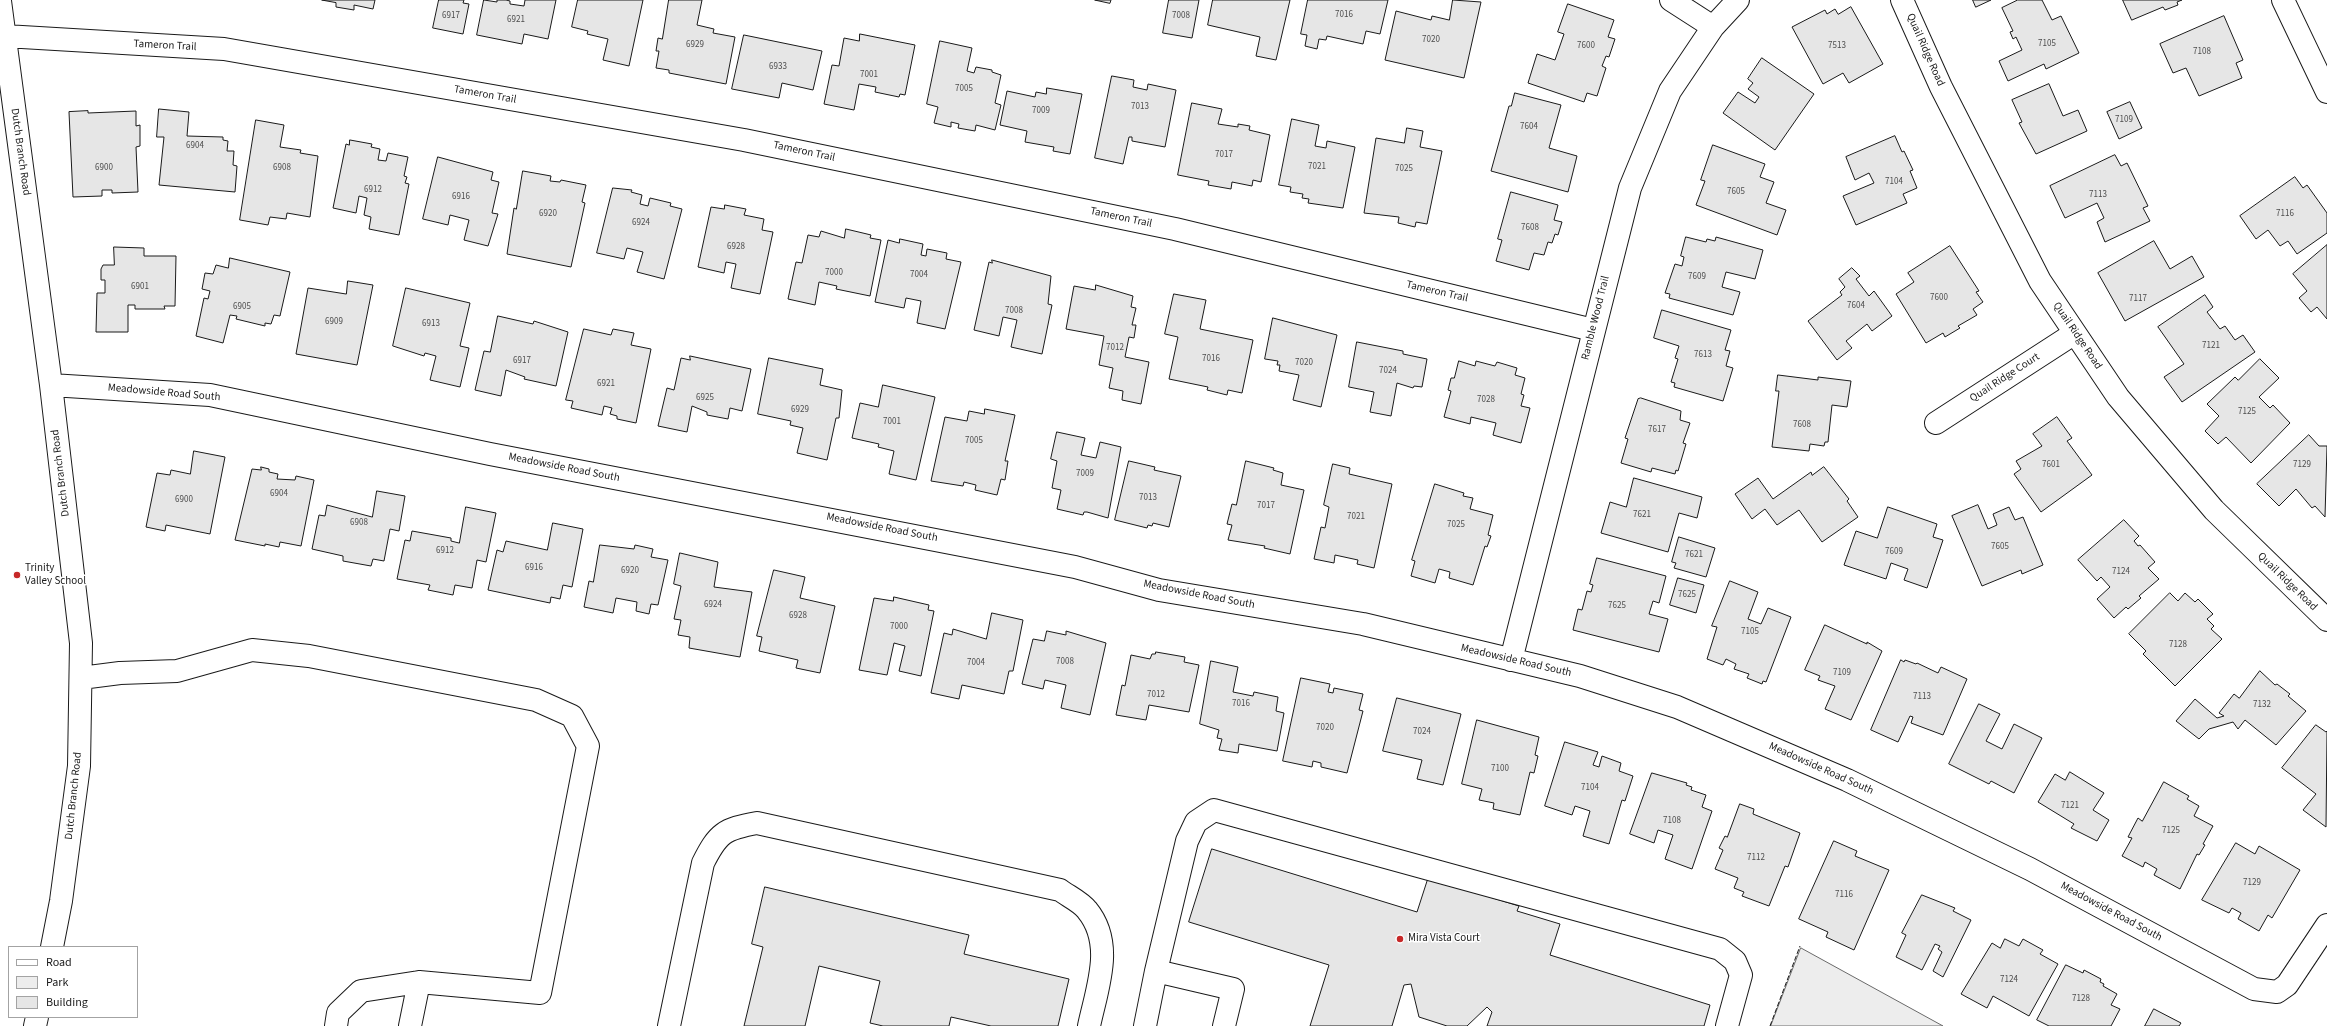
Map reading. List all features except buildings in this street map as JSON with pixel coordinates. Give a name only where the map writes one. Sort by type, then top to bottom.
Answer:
[{"type":"street","name":"Dutch Branch Road","points":[[0,0],[51,385],[81,643],[78,766],[61,901],[52,946]]},
{"type":"street","points":[[1671,0],[1713,26]]},
{"type":"street","name":"Ramble Wood Trail","points":[[1511,660],[1630,188],[1670,90],[1713,26],[1738,0]]},
{"type":"street","name":"Quail Ridge Road","points":[[1902,0],[1941,88],[2040,281],[2118,397],[2214,510],[2327,620]]},
{"type":"street","points":[[2283,0],[2327,92]]},
{"type":"street","name":"Tameron Trail","points":[[5,36],[224,49],[744,140],[1175,230],[1593,330]]},
{"type":"street","name":"Quail Ridge Court","points":[[1936,423],[2075,333]]},
{"type":"street","name":"Meadowside Road South","points":[[51,385],[210,394],[490,454],[1075,567],[1159,590],[1363,624],[1580,676],[1676,707],[1854,783],[2030,869],[2254,989],[2277,992],[2287,985],[2327,924]]},
{"type":"street","points":[[81,678],[120,673],[176,671],[252,650],[309,656],[536,700],[572,716],[588,746],[540,993],[419,982],[361,991],[338,1012],[336,1026]]},
{"type":"street","points":[[1145,1026],[1156,971],[1187,841],[1196,822],[1214,810],[1720,949],[1735,961],[1741,975],[1726,1026]]},
{"type":"street","points":[[669,1026],[703,863],[714,842],[732,828],[757,824],[1060,890],[1086,909],[1100,930],[1104,959],[1090,1026]]},
{"type":"street","points":[[1156,971],[1233,989],[1224,1026]]},
{"type":"street","points":[[410,1026],[419,982]]},
{"type":"green space","points":[[1801,948],[1943,1026],[1771,1026]]},
{"type":"fence","points":[[1770,1026],[1800,946]]},
{"type":"place","name":"Trinity Valley School","points":[[17,575]]},
{"type":"place","name":"Mira Vista Court","points":[[1400,939]]}]
